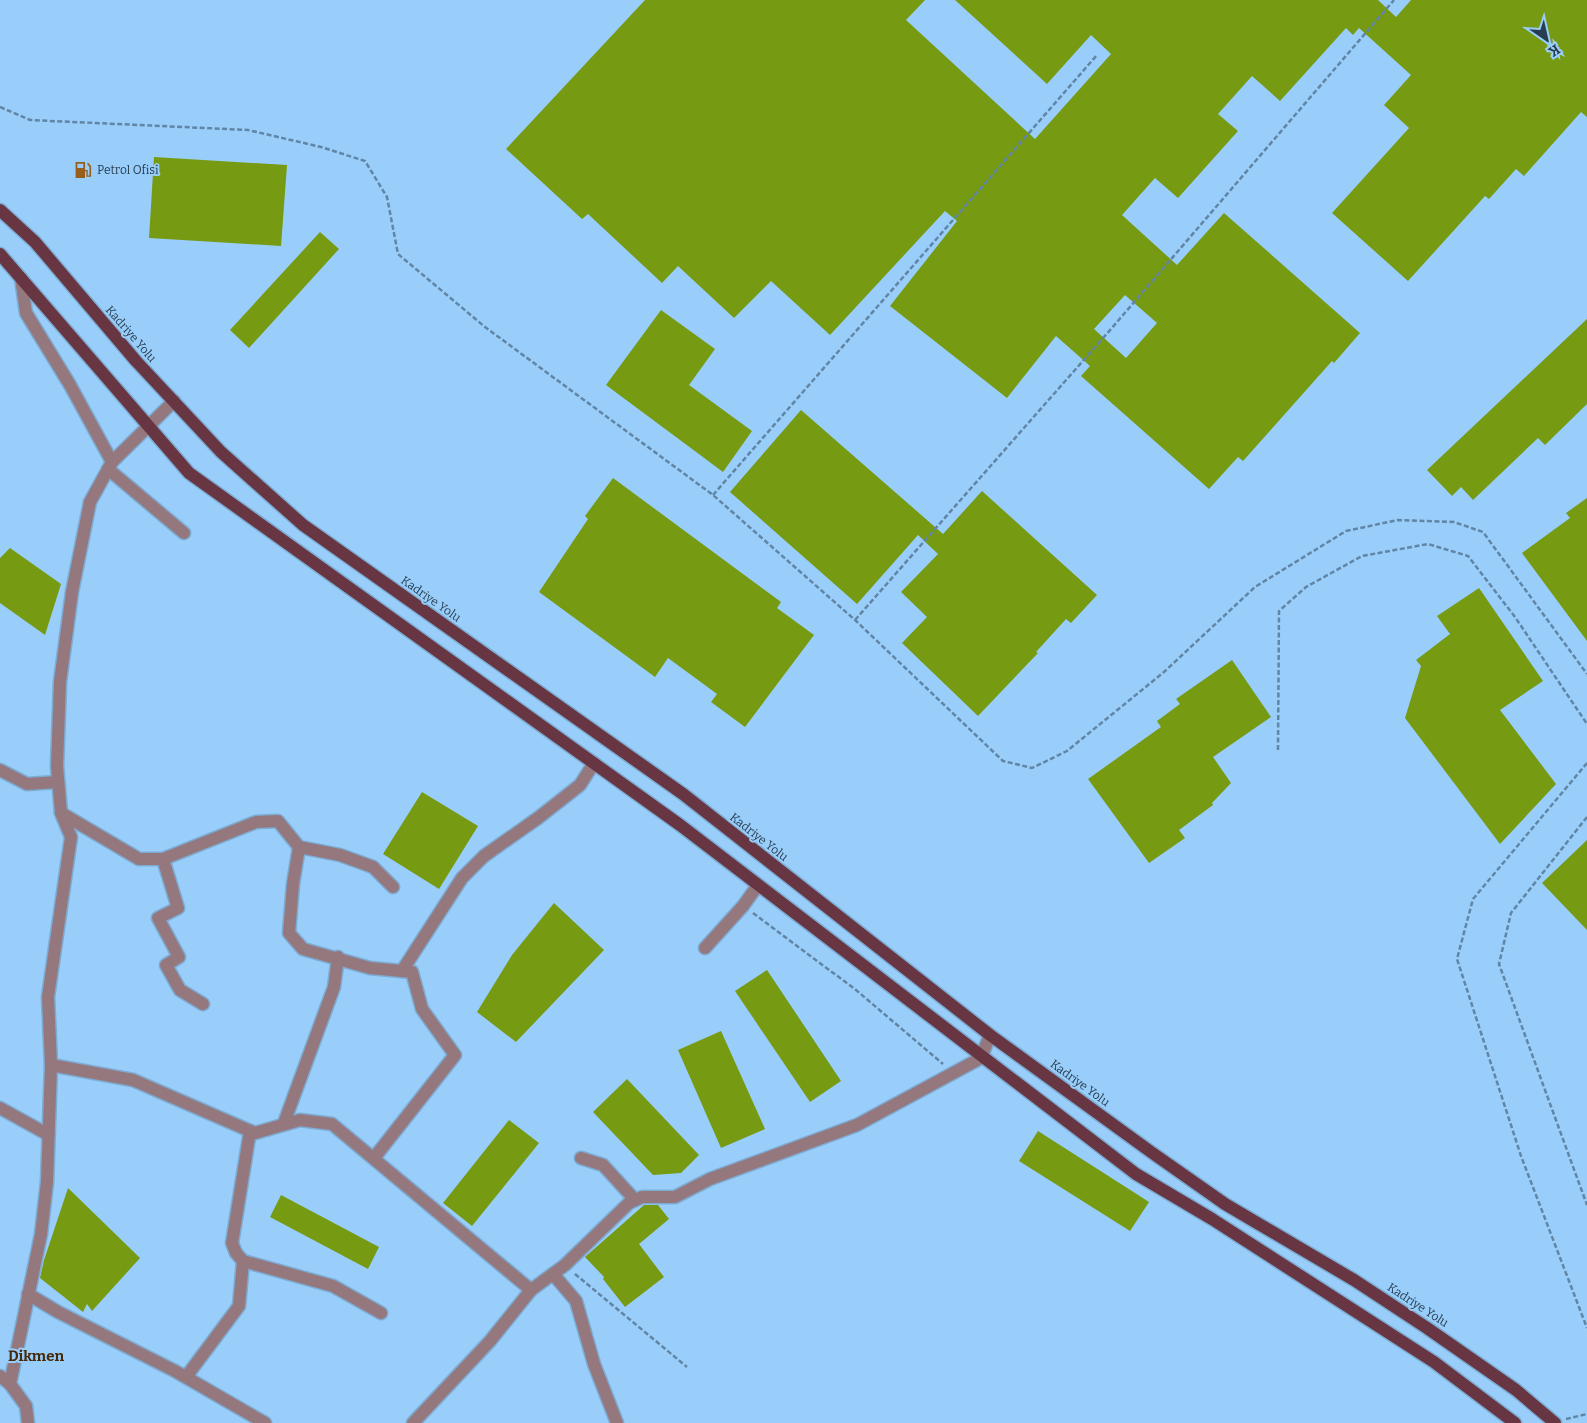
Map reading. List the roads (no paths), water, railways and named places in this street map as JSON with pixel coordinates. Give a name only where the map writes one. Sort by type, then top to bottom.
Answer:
[{"type":"main road","name":"Kadriye Yolu","points":[[0,210],[34,242],[136,361],[221,452],[303,525],[683,794],[990,1035],[1225,1204],[1354,1280],[1477,1361],[1554,1422]]},
{"type":"main road","points":[[0,254],[190,473],[680,825],[981,1058],[1136,1174],[1212,1219],[1434,1362],[1515,1423]]},
{"type":"street","points":[[21,278],[26,313],[70,385],[110,465],[184,533]]},
{"type":"street","points":[[10,1384],[41,1234],[47,1182],[47,1134],[51,1065],[48,997],[71,837],[61,813],[56,766],[60,682],[72,592],[90,502],[110,465],[148,424],[174,401]]},
{"type":"street","points":[[402,971],[462,878],[484,856],[538,818],[580,785],[594,763]]},
{"type":"street","points":[[0,770],[27,784],[58,782]]},
{"type":"street","points":[[61,813],[139,859],[163,859],[256,822],[278,822],[299,847],[340,855],[373,867],[393,887]]},
{"type":"street","points":[[299,847],[293,884],[289,933],[303,949],[338,957],[370,968],[412,972],[422,1008],[454,1055],[374,1158]]},
{"type":"street","points":[[163,859],[178,908],[158,918],[179,957],[166,965],[180,990],[204,1004]]},
{"type":"street","points":[[705,948],[743,906],[758,885]]},
{"type":"street","points":[[284,1124],[334,988],[338,957]]},
{"type":"street","points":[[413,1423],[490,1341],[531,1290],[565,1265],[629,1203],[642,1197],[675,1196],[710,1179],[857,1125],[981,1058],[990,1035]]},
{"type":"street","points":[[51,1065],[133,1080],[255,1133],[300,1120],[332,1124],[531,1290]]},
{"type":"street","points":[[0,1108],[47,1134]]},
{"type":"street","points":[[250,1131],[232,1243],[236,1254],[243,1261],[333,1286],[380,1313]]},
{"type":"street","points":[[580,1158],[603,1165],[635,1200]]},
{"type":"street","points":[[186,1377],[239,1306],[243,1261]]},
{"type":"street","points":[[553,1274],[576,1301],[594,1364],[617,1423]]},
{"type":"street","points":[[28,1294],[186,1377],[264,1423]]},
{"type":"street","points":[[0,1376],[10,1384],[26,1406],[28,1423]]},
{"type":"place","name":"Petrol Ofisi","points":[[83,170]]},
{"type":"district","name":"Dikmen","points":[[36,1356]]}]
